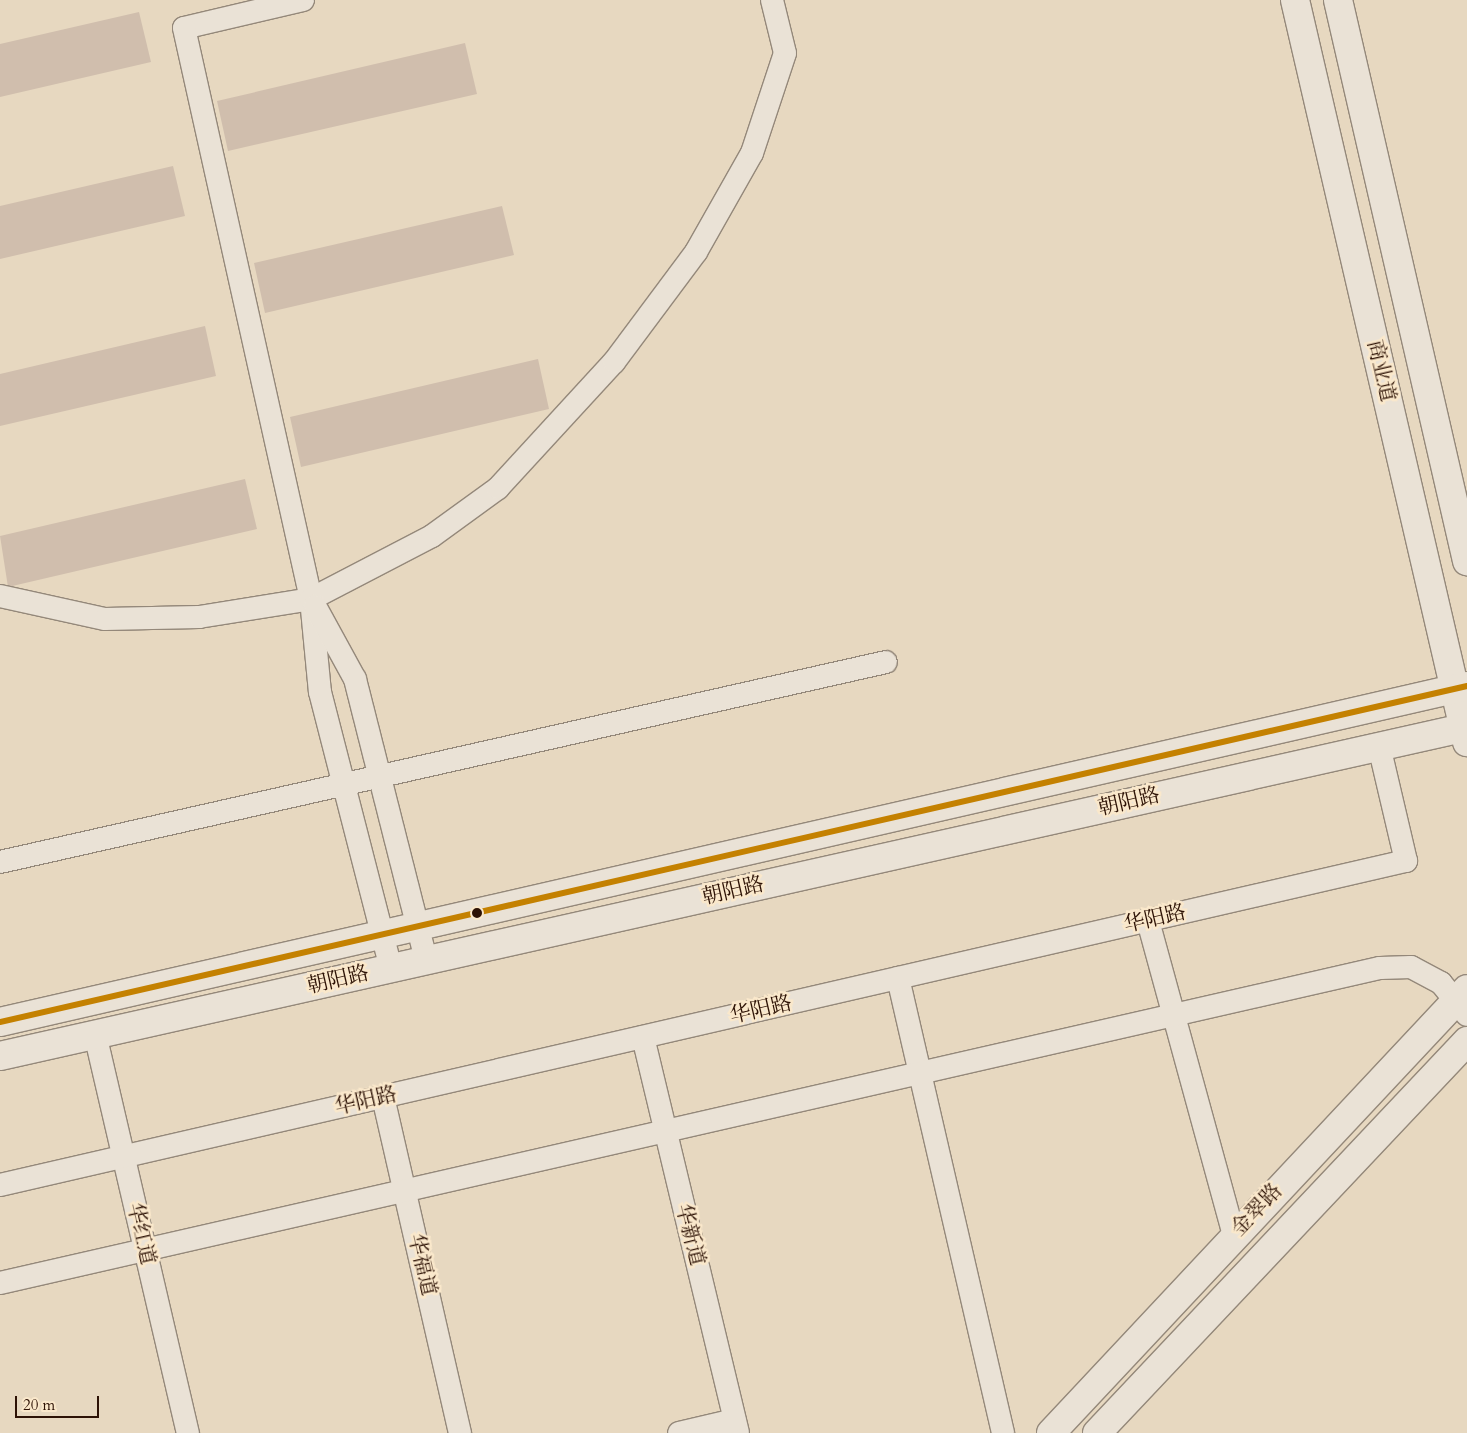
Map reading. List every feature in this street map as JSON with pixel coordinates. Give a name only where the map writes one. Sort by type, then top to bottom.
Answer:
[{"type":"main road","name":"商业道","points":[[1295,0],[1461,687],[1466,732]]},
{"type":"main road","name":"商业道","points":[[1338,0],[1467,561]]},
{"type":"main road","name":"朝阳路","points":[[0,1022],[384,936],[1461,687]]},
{"type":"main road","name":"朝阳路","points":[[0,1056],[1379,746],[1466,732]]},
{"type":"main road","name":"金翠路","points":[[1050,1433],[1234,1235],[1463,1001]]},
{"type":"main road","name":"金翠路","points":[[1097,1433],[1467,1041]]},
{"type":"street","points":[[303,0],[184,28],[311,599],[320,692],[391,968]]},
{"type":"street","points":[[0,596],[105,619],[199,617],[311,599],[432,536],[498,488],[614,362],[696,252],[752,153],[785,53],[772,0]]},
{"type":"street","points":[[311,599],[355,679],[426,960]]},
{"type":"street","points":[[0,862],[886,662]]},
{"type":"street","name":"华阳路","points":[[0,1185],[1406,861],[1379,746]]},
{"type":"street","points":[[1148,921],[1234,1235]]},
{"type":"street","points":[[0,1283],[665,1131],[1174,1018],[1380,968],[1411,967],[1440,984],[1463,1001]]},
{"type":"street","points":[[898,978],[1003,1433]]},
{"type":"street","name":"华红道","points":[[95,1034],[188,1433]]},
{"type":"street","name":"华新道","points":[[643,1037],[737,1427]]},
{"type":"street","name":"华福道","points":[[383,1097],[460,1433]]},
{"type":"street","points":[[679,1433],[737,1427]]},
{"type":"building","points":[[139,12],[151,62],[0,97],[0,44]]},
{"type":"building","points":[[465,43],[477,94],[228,151],[217,101]]},
{"type":"building","points":[[173,166],[185,216],[0,259],[0,206]]},
{"type":"building","points":[[502,206],[514,255],[265,313],[254,263]]},
{"type":"building","points":[[205,326],[216,376],[0,426],[0,374]]},
{"type":"building","points":[[538,359],[549,409],[301,467],[290,417]]},
{"type":"building","points":[[245,479],[257,529],[8,587],[0,536]]},
{"type":"transit line","points":[[0,1022],[1467,686]]}]
